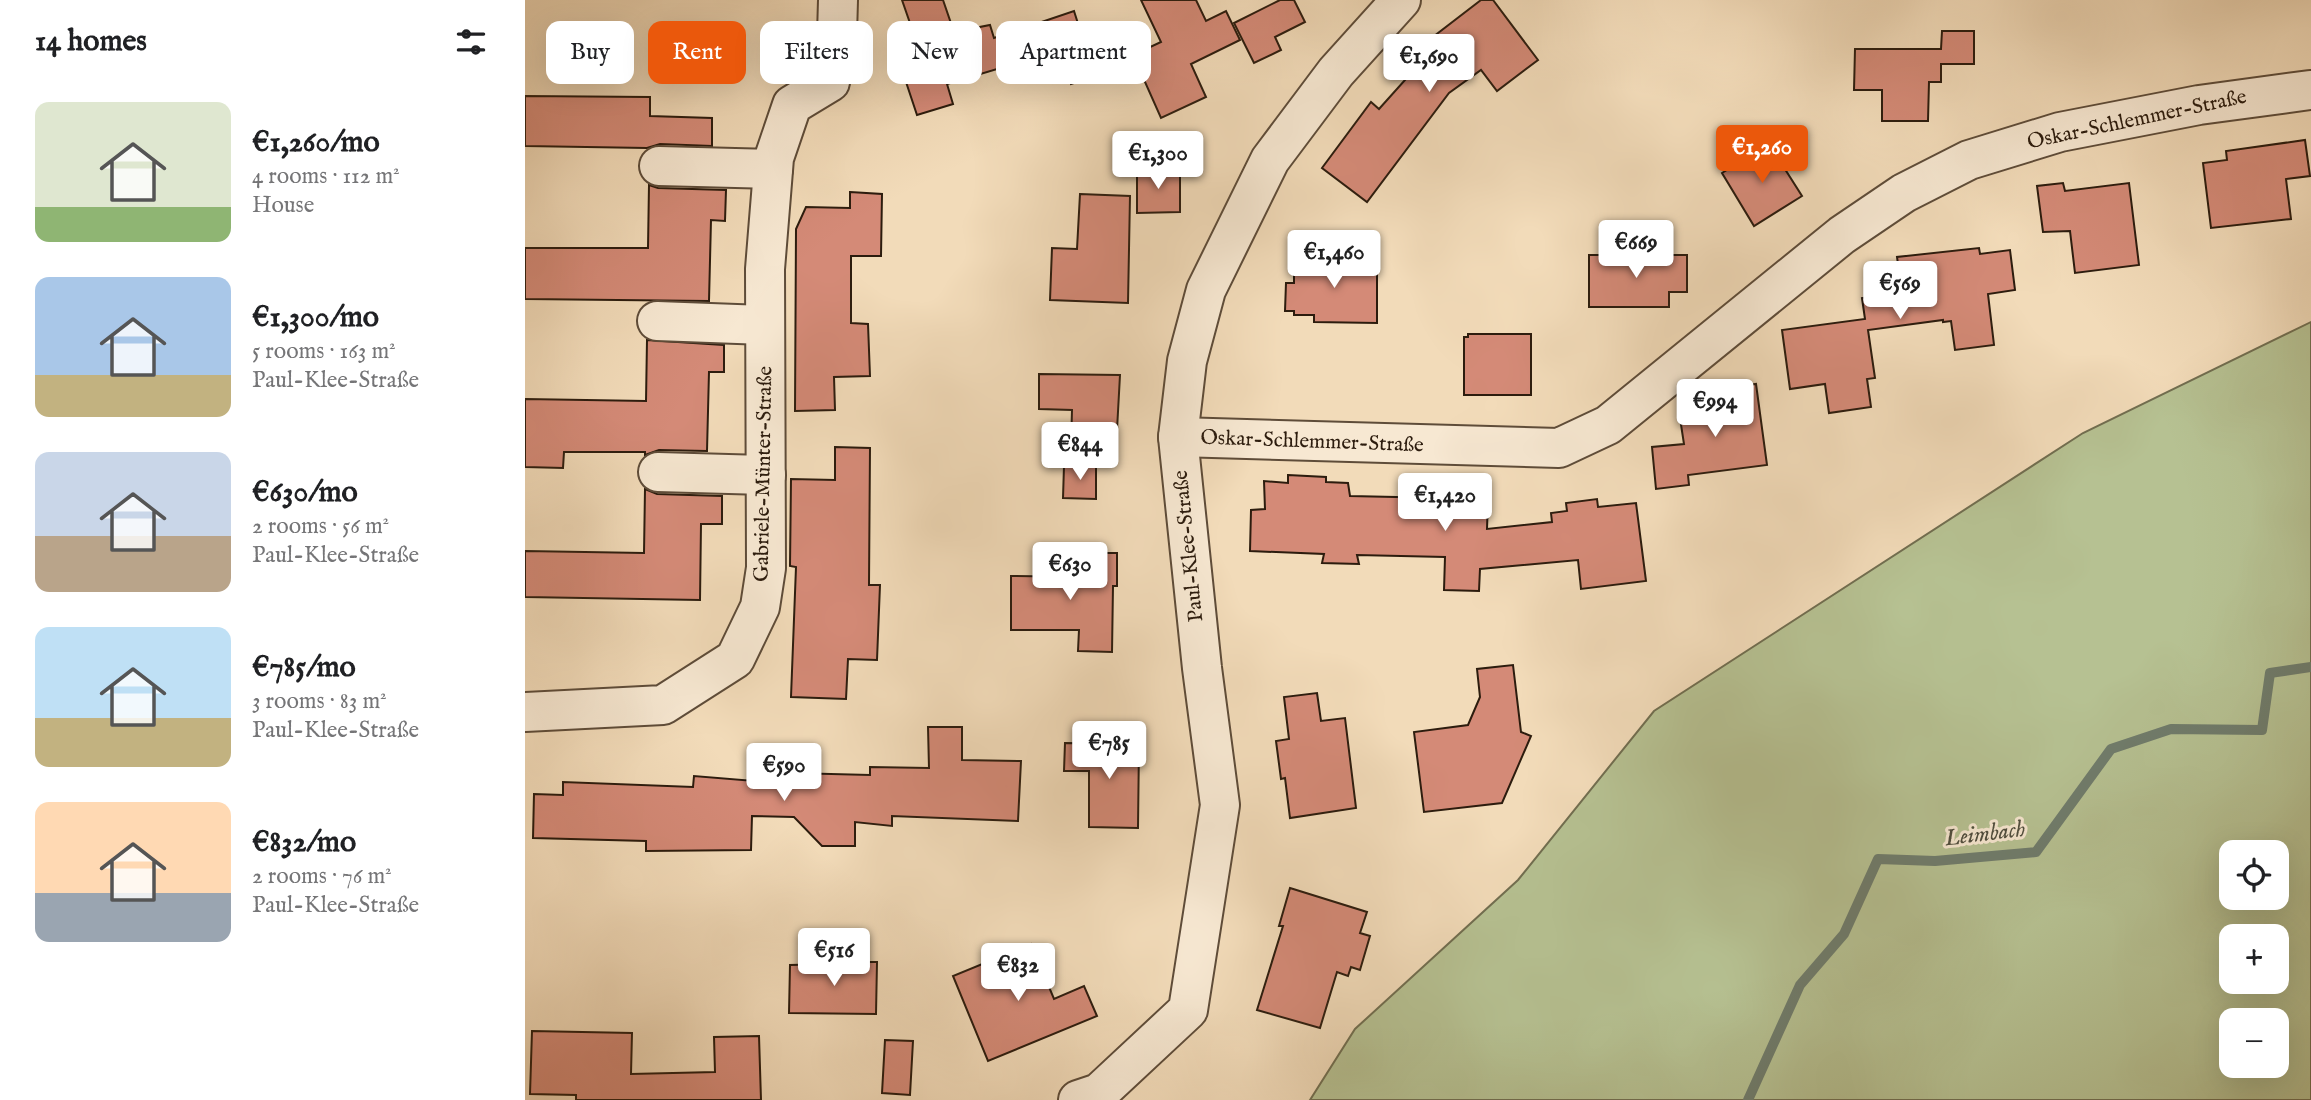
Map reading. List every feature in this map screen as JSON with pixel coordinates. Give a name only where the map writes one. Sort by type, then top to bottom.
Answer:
[{"type":"street","name":"Gabriele-Münter-Straße","points":[[525,712],[663,705],[735,659],[760,607],[767,568],[765,269],[774,158],[792,105],[830,82],[837,35],[838,0]]},
{"type":"street","name":"Paul-Klee-Straße","points":[[1078,1100],[1099,1093],[1188,1010],[1220,805],[1202,668],[1178,438],[1187,361],[1206,290],[1270,160],[1336,72],[1401,0]]},
{"type":"street","name":"Oskar-Schlemmer-Straße","points":[[1178,438],[1559,448],[1608,425],[1842,235],[1904,193],[1969,160],[2060,132],[2199,105],[2310,90]]},
{"type":"street","points":[[659,166],[773,169]]},
{"type":"street","points":[[657,321],[765,325]]},
{"type":"street","points":[[658,472],[766,475]]},
{"type":"green space","points":[[2311,322],[2311,1100],[1310,1100],[1355,1029],[1518,880],[1654,711],[2083,433]]},
{"type":"building","points":[[902,0],[943,0],[950,21],[909,21]]},
{"type":"building","points":[[1141,0],[1196,0],[1206,21],[1226,11],[1240,40],[1191,64],[1206,97],[1161,118],[1146,84],[1151,84],[1151,47],[1161,42]]},
{"type":"building","points":[[1280,0],[1294,0],[1305,22],[1275,37],[1281,50],[1254,63],[1234,23]]},
{"type":"building","points":[[1481,0],[1493,0],[1538,60],[1497,91],[1481,70],[1449,93],[1367,202],[1322,168],[1371,102],[1379,109],[1423,60],[1416,50]]},
{"type":"building","points":[[1074,11],[1077,21],[1044,21]]},
{"type":"building","points":[[990,25],[996,37],[996,69],[982,74],[982,27]]},
{"type":"building","points":[[1942,31],[1974,31],[1974,64],[1941,64],[1941,82],[1929,82],[1928,121],[1882,121],[1882,90],[1854,90],[1855,49],[1941,49]]},
{"type":"building","points":[[907,84],[947,84],[953,104],[917,115]]},
{"type":"building","points":[[525,96],[650,97],[650,116],[712,118],[712,146],[525,146]]},
{"type":"building","points":[[2305,140],[2310,176],[2286,179],[2291,219],[2211,228],[2203,163],[2227,160],[2226,151]]},
{"type":"building","points":[[1769,144],[1802,196],[1754,226],[1722,173]]},
{"type":"building","points":[[1137,170],[1180,170],[1180,212],[1137,213]]},
{"type":"building","points":[[2063,183],[2065,191],[2129,183],[2139,265],[2075,273],[2070,231],[2043,232],[2037,186]]},
{"type":"building","points":[[649,185],[658,188],[726,190],[725,221],[711,220],[709,301],[525,299],[525,248],[648,248]]},
{"type":"building","points":[[850,192],[882,194],[881,256],[851,256],[851,323],[868,324],[870,376],[834,377],[835,410],[795,411],[796,229],[806,207],[850,208]]},
{"type":"building","points":[[1080,194],[1130,196],[1128,303],[1050,300],[1052,248],[1077,249]]},
{"type":"building","points":[[1979,248],[1980,254],[2010,250],[2015,290],[1988,294],[1994,345],[1955,350],[1951,321],[1943,320],[1868,330],[1875,378],[1867,379],[1871,407],[1829,413],[1825,384],[1790,389],[1782,330],[1865,319],[1862,298],[1902,293],[1897,257]]},
{"type":"building","points":[[1589,255],[1687,255],[1687,292],[1669,292],[1669,307],[1589,307]]},
{"type":"building","points":[[1294,258],[1377,259],[1377,323],[1314,322],[1314,315],[1294,315],[1294,311],[1285,311],[1286,283],[1294,283]]},
{"type":"building","points":[[1468,334],[1531,334],[1531,395],[1464,395],[1464,337],[1468,337]]},
{"type":"building","points":[[647,340],[724,345],[724,372],[709,372],[707,451],[659,450],[645,455],[645,452],[564,452],[563,468],[525,467],[525,399],[646,401]]},
{"type":"building","points":[[1039,374],[1120,375],[1116,448],[1071,447],[1072,410],[1039,409]]},
{"type":"building","points":[[1756,384],[1767,465],[1688,475],[1689,485],[1656,489],[1652,447],[1684,444],[1680,418],[1708,413],[1705,391]]},
{"type":"building","points":[[835,447],[870,448],[869,585],[880,585],[877,660],[848,659],[846,699],[791,697],[796,567],[790,566],[791,479],[835,480]]},
{"type":"building","points":[[1064,466],[1096,466],[1096,499],[1063,498]]},
{"type":"building","points":[[1288,475],[1326,477],[1326,482],[1348,483],[1350,496],[1488,499],[1487,529],[1552,522],[1551,513],[1567,511],[1566,503],[1597,499],[1598,507],[1636,503],[1646,581],[1581,589],[1578,560],[1480,569],[1479,591],[1444,590],[1445,557],[1357,555],[1359,564],[1322,563],[1324,554],[1250,551],[1251,510],[1265,509],[1264,481],[1288,483]]},
{"type":"building","points":[[645,489],[657,494],[722,496],[722,524],[701,524],[700,600],[525,597],[525,551],[644,553]]},
{"type":"building","points":[[1082,553],[1117,553],[1117,586],[1113,586],[1112,652],[1078,651],[1079,630],[1011,630],[1011,576],[1082,577]]},
{"type":"building","points":[[1513,665],[1521,732],[1531,736],[1502,803],[1424,812],[1414,732],[1468,725],[1480,697],[1477,669]]},
{"type":"building","points":[[1317,693],[1321,721],[1345,718],[1356,808],[1290,818],[1285,778],[1281,779],[1276,741],[1289,739],[1284,697]]},
{"type":"building","points":[[928,727],[962,727],[962,760],[1021,761],[1018,821],[892,816],[892,826],[855,822],[855,846],[822,846],[794,817],[752,816],[751,850],[646,851],[646,841],[533,838],[534,794],[563,795],[563,782],[693,787],[694,776],[754,781],[755,772],[870,775],[870,767],[929,768]]},
{"type":"building","points":[[1065,743],[1139,744],[1138,828],[1089,827],[1089,771],[1064,771]]},
{"type":"building","points":[[1290,888],[1367,912],[1360,933],[1370,936],[1360,970],[1351,967],[1348,976],[1337,972],[1320,1028],[1257,1010],[1283,926],[1279,926]]},
{"type":"building","points":[[1031,944],[1054,999],[1084,986],[1097,1016],[988,1061],[953,976]]},
{"type":"building","points":[[877,962],[876,1014],[789,1013],[790,965]]},
{"type":"building","points":[[532,1031],[632,1033],[631,1074],[715,1072],[714,1037],[759,1036],[761,1100],[576,1100],[576,1095],[530,1094]]},
{"type":"building","points":[[885,1040],[913,1041],[910,1095],[882,1093]]},
{"type":"waterway","name":"Leimbach","points":[[1748,1100],[1800,985],[1844,934],[1878,859],[1935,861],[2036,852],[2111,749],[2171,729],[2262,730],[2270,673],[2311,667]]}]
